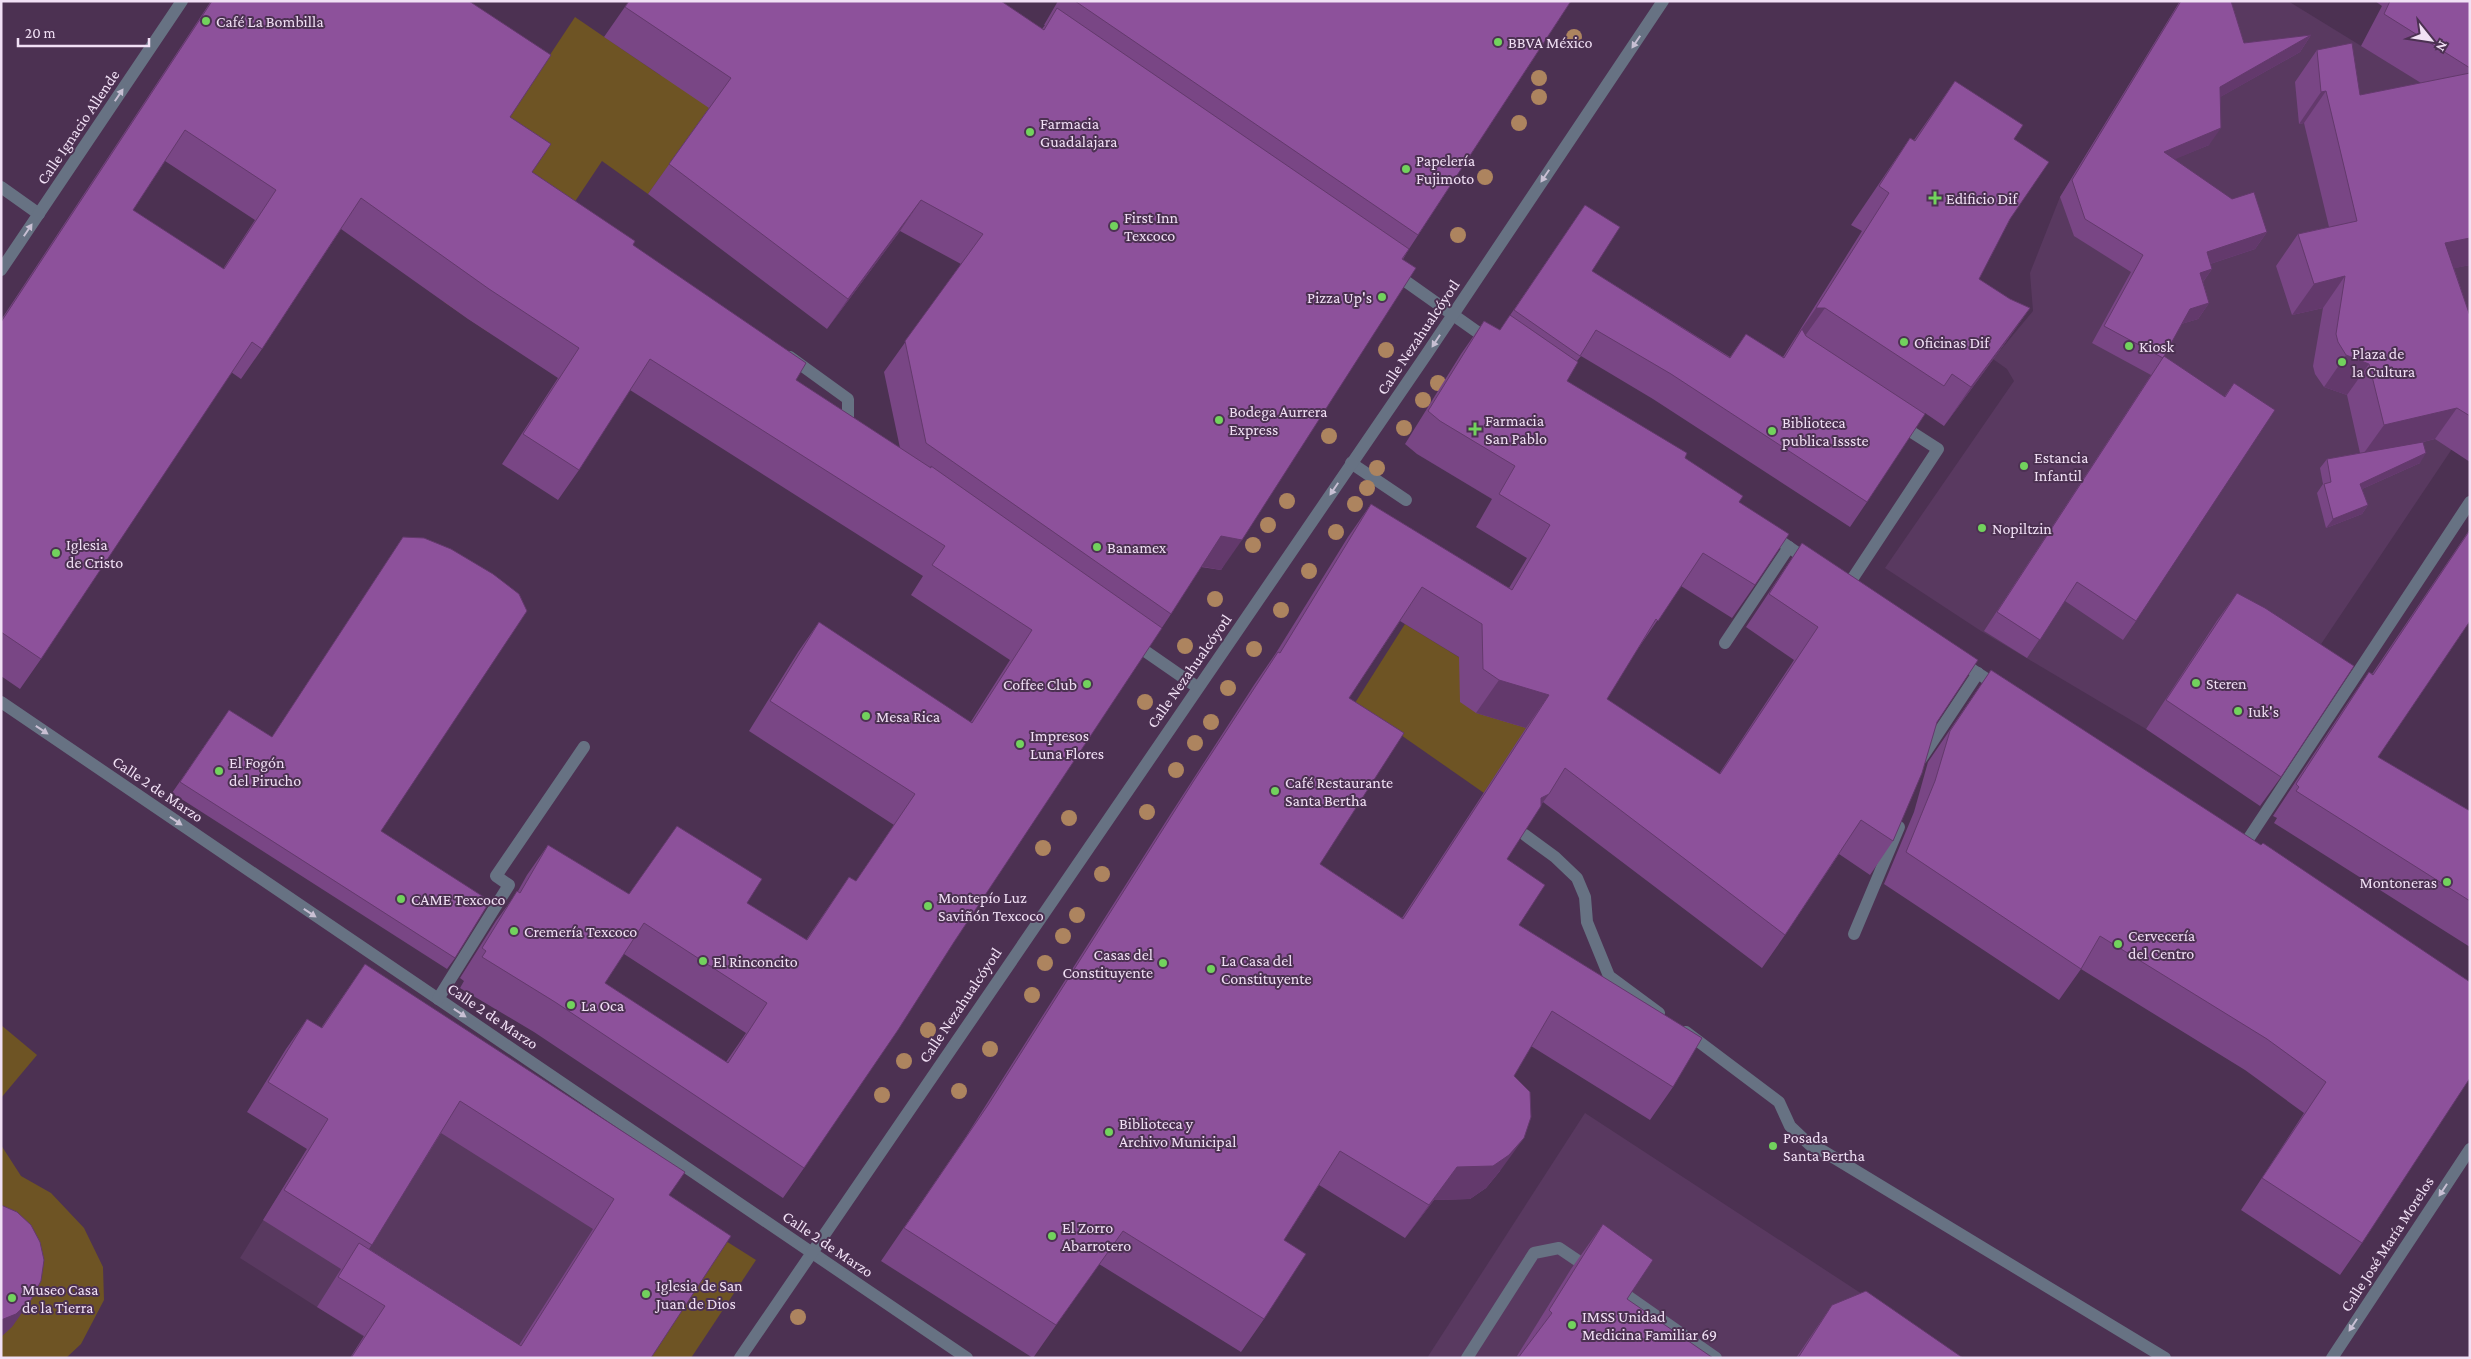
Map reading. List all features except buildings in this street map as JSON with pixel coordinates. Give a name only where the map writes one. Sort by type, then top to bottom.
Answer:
[{"type":"street","name":"Calle Ignacio Allende","points":[[1,270],[182,1]]},
{"type":"street","name":"Calle Nezahualcóyotl","points":[[740,1358],[1452,315],[1663,1]]},
{"type":"street","points":[[1,187],[39,214]]},
{"type":"street","points":[[1385,267],[1498,347]]},
{"type":"street","points":[[783,353],[848,399],[848,443]]},
{"type":"street","points":[[1847,587],[1938,449],[1890,417]]},
{"type":"street","points":[[1351,463],[1406,500]]},
{"type":"street","points":[[2243,847],[2470,502]]},
{"type":"street","points":[[1758,526],[1822,570]]},
{"type":"street","points":[[1725,643],[1789,547]]},
{"type":"street","points":[[1125,637],[1197,687]]},
{"type":"street","points":[[1945,652],[2012,695]]},
{"type":"street","points":[[1916,776],[1921,759],[1978,673]]},
{"type":"street","name":"Calle 2 de Marzo","points":[[1,702],[967,1358]]},
{"type":"street","points":[[438,999],[509,885],[496,876],[584,747]]},
{"type":"street","points":[[1854,934],[1903,818]]},
{"type":"street","points":[[1525,835],[1555,857],[1576,878],[1585,897],[1587,922],[1609,976],[1746,1075],[1779,1102],[1790,1126],[1810,1145],[1823,1151],[2165,1358]]},
{"type":"street","name":"Calle José María Morelos","points":[[2332,1358],[2470,1149]]},
{"type":"street","points":[[1467,1358],[1534,1253],[1559,1248],[1716,1358]]},
{"type":"shaded area","name":"Plaza de la Cultura","points":[[2180,1],[2288,1],[2454,103],[2470,79],[2470,422],[2301,674],[2216,622],[2146,729],[1981,631],[1885,568],[2014,381],[2007,369],[1993,359],[2033,311],[2030,273],[2060,197]]},
{"type":"shaded area","points":[[575,17],[660,75],[724,89],[648,194],[602,161],[488,332],[444,302],[530,174],[489,147]]},
{"type":"shaded area","points":[[1405,624],[1540,707],[1484,793],[1355,703]]},
{"type":"shaded area","points":[[1,1025],[37,1055],[1,1098]]},
{"type":"shaded area","points":[[346,1085],[664,1202],[560,1358],[397,1358],[240,1258]]},
{"type":"shaded area","points":[[1585,1113],[1960,1358],[1427,1358]]},
{"type":"shaded area","points":[[1,1145],[21,1176],[51,1193],[84,1228],[103,1267],[104,1300],[81,1344],[66,1358],[1,1358]]},
{"type":"shaded area","points":[[664,1202],[756,1260],[691,1358],[649,1358]]},
{"type":"place","name":"Café La Bombilla","points":[[206,21]]},
{"type":"place","name":"BBVA México","points":[[1498,42]]},
{"type":"place","name":"Farmacia Guadalajara","points":[[1030,132]]},
{"type":"place","name":"Papelería Fujimoto","points":[[1406,169]]},
{"type":"place","name":"Edificio Dif","points":[[1935,198]]},
{"type":"place","name":"First Inn Texcoco","points":[[1114,226]]},
{"type":"place","name":"Pizza Up's","points":[[1382,297]]},
{"type":"place","name":"Oficinas Dif","points":[[1904,342]]},
{"type":"place","name":"Kiosk","points":[[2129,346]]},
{"type":"place","name":"Plaza de la Cultura","points":[[2342,362]]},
{"type":"place","name":"Bodega Aurrera Express","points":[[1219,420]]},
{"type":"place","name":"Farmacia San Pablo","points":[[1475,429]]},
{"type":"place","name":"Biblioteca publica Issste","points":[[1772,431]]},
{"type":"place","name":"Estancia Infantil","points":[[2024,466]]},
{"type":"place","name":"Nopiltzin","points":[[1982,528]]},
{"type":"place","name":"Banamex","points":[[1097,547]]},
{"type":"place","name":"Iglesia de Cristo","points":[[56,553]]},
{"type":"place","name":"Steren","points":[[2196,683]]},
{"type":"place","name":"Coffee Club","points":[[1087,684]]},
{"type":"place","name":"Iuk's","points":[[2238,711]]},
{"type":"place","name":"Mesa Rica","points":[[866,716]]},
{"type":"place","name":"Impresos Luna Flores","points":[[1020,744]]},
{"type":"place","name":"El Fogón del Pirucho","points":[[219,771]]},
{"type":"place","name":"Café Restaurante Santa Bertha","points":[[1275,791]]},
{"type":"place","name":"Montoneras","points":[[2447,882]]},
{"type":"place","name":"CAME Texcoco","points":[[401,899]]},
{"type":"place","name":"Montepío Luz Saviñón Texcoco","points":[[928,906]]},
{"type":"place","name":"Cremería Texcoco","points":[[514,931]]},
{"type":"place","name":"Cervecería del Centro","points":[[2118,944]]},
{"type":"place","name":"El Rinconcito","points":[[703,961]]},
{"type":"place","name":"Casas del Constituyente","points":[[1163,963]]},
{"type":"place","name":"La Casa del Constituyente","points":[[1211,969]]},
{"type":"place","name":"La Oca","points":[[571,1005]]},
{"type":"place","name":"Biblioteca y Archivo Municipal","points":[[1109,1132]]},
{"type":"place","name":"Posada Santa Bertha","points":[[1773,1146]]},
{"type":"place","name":"El Zorro Abarrotero","points":[[1052,1236]]},
{"type":"place","name":"Iglesia de San Juan de Dios","points":[[646,1294]]},
{"type":"place","name":"Museo Casa de la Tierra","points":[[12,1298]]},
{"type":"place","name":"IMSS Unidad Medicina Familiar 69","points":[[1572,1325]]}]
